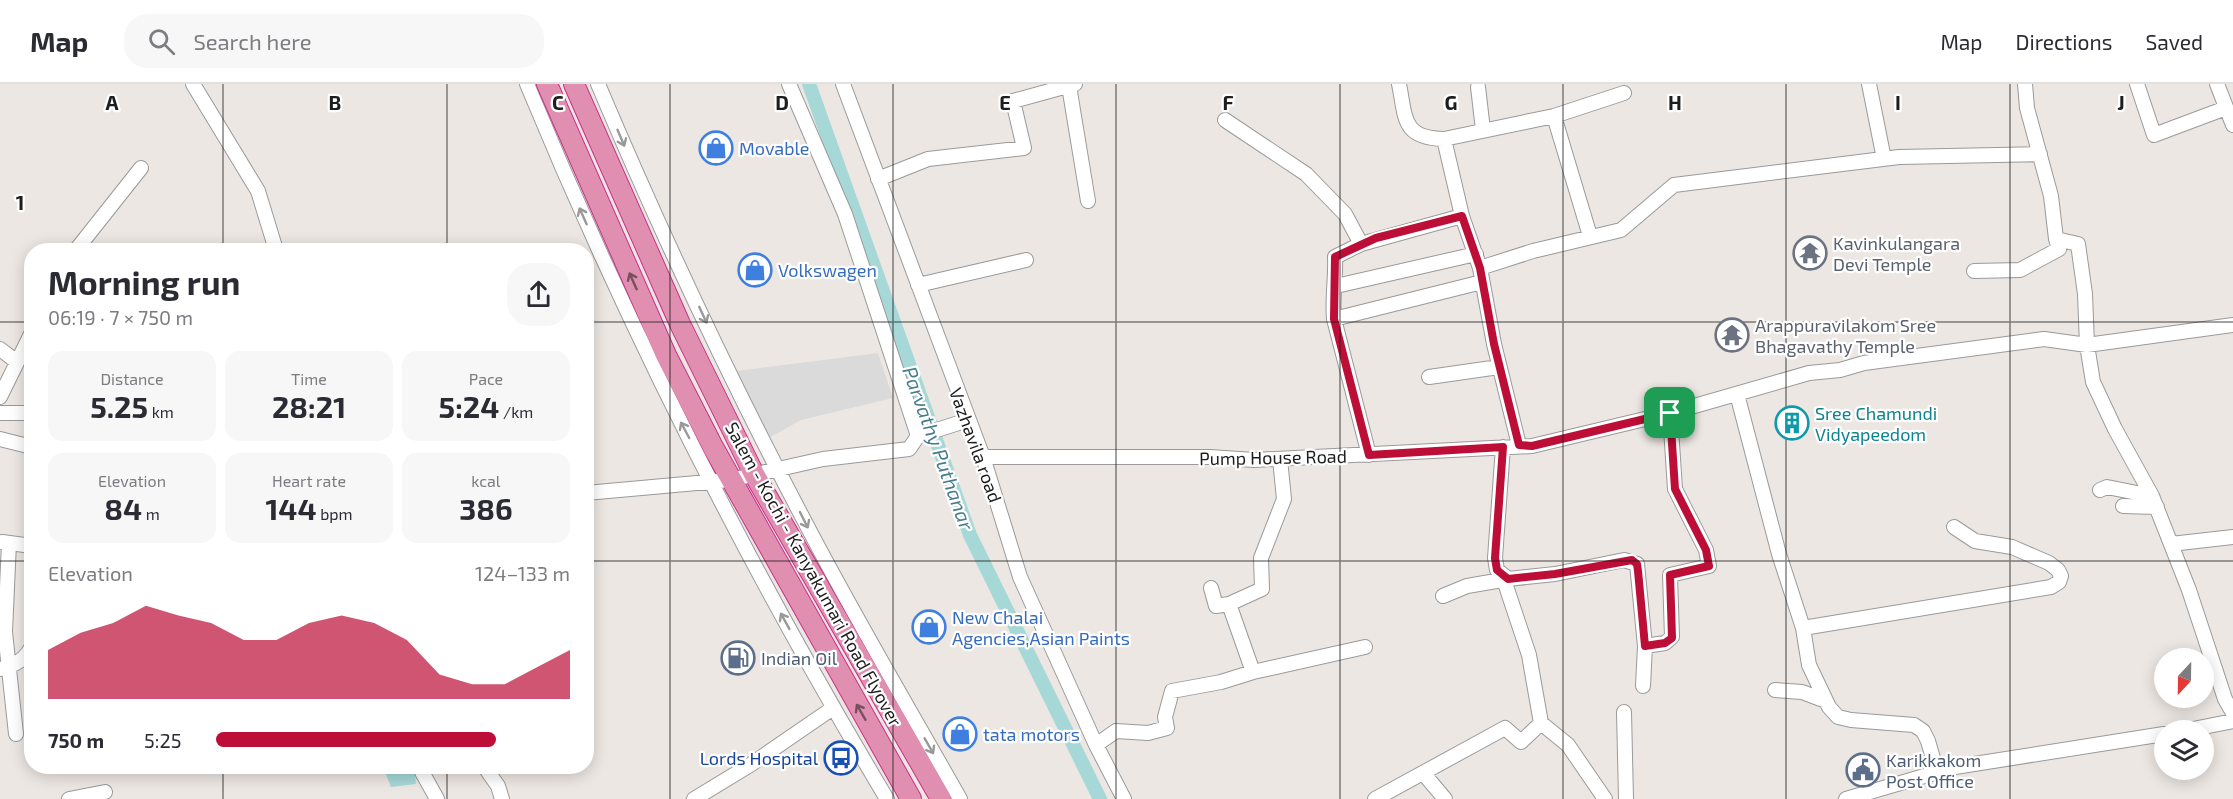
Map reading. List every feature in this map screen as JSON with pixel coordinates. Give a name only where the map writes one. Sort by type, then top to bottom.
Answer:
[{"type":"highway","name":"Salem - Kochi - Kanyakumari Road Flyover","points":[[547,84],[721,481],[911,799]]},
{"type":"highway","name":"Salem - Kochi - Kanyakumari Road Flyover","points":[[573,84],[680,324],[754,474],[941,799]]},
{"type":"street","points":[[194,84],[258,191],[274,243]]},
{"type":"street","points":[[527,84],[569,185],[641,344],[721,481],[746,550],[833,708],[887,799]]},
{"type":"street","points":[[600,84],[649,202],[778,468],[854,612],[960,799]]},
{"type":"street","points":[[789,84],[845,214],[916,441]]},
{"type":"street","name":"Vazhavila road","points":[[843,84],[983,457],[1020,577],[1096,746],[1124,799]]},
{"type":"street","points":[[1399,84],[1406,123],[1412,131],[1425,138],[1444,139],[1554,116],[1624,93]]},
{"type":"street","points":[[1869,84],[1884,159]]},
{"type":"street","points":[[1974,271],[2020,270],[2059,249],[2051,196],[2027,108],[2025,84]]},
{"type":"street","points":[[2137,84],[2154,135],[2226,108]]},
{"type":"street","points":[[2217,84],[2233,125]]},
{"type":"street","points":[[878,178],[928,159],[1024,148],[1013,101],[1072,85],[1088,201]]},
{"type":"street","points":[[1478,87],[1483,130]]},
{"type":"street","points":[[1554,116],[1590,236]]},
{"type":"street","points":[[1225,120],[1306,174],[1345,214],[1361,244]]},
{"type":"street","points":[[1444,139],[1462,216],[1476,254],[1499,367],[1519,445]]},
{"type":"street","points":[[1334,319],[1481,275],[1590,236],[1620,230],[1674,185],[1884,159],[2040,154]]},
{"type":"street","points":[[82,243],[141,168]]},
{"type":"street","points":[[1369,455],[1334,319],[1335,257],[1361,244],[1462,216]]},
{"type":"street","points":[[2056,239],[2078,244],[2085,294],[2087,345],[2093,382],[2115,429],[2155,502],[2211,663],[2233,713]]},
{"type":"street","points":[[1336,286],[1476,254]]},
{"type":"street","points":[[918,285],[1026,260]]},
{"type":"street","name":"Pump House Road","points":[[983,457],[1280,459],[1532,446],[1670,413],[1809,373],[1840,370],[1864,363],[2044,339],[2087,345],[2233,325]]},
{"type":"street","points":[[0,397],[24,348]]},
{"type":"street","points":[[0,350],[17,362]]},
{"type":"street","points":[[1429,377],[1499,367]]},
{"type":"street","points":[[1737,394],[1788,583],[1803,628],[1809,665],[1826,701],[1838,717],[1914,724],[1926,736],[1937,772]]},
{"type":"street","points":[[0,413],[24,413]]},
{"type":"street","points":[[1645,646],[1665,643],[1672,638],[1670,575],[1709,566],[1706,550],[1675,489],[1670,413]]},
{"type":"street","points":[[594,492],[721,481],[823,459],[909,449],[916,441],[968,420]]},
{"type":"street","points":[[0,439],[24,445]]},
{"type":"street","points":[[1503,447],[1495,558],[1497,570],[1508,579]]},
{"type":"street","points":[[1211,588],[1216,606],[1229,604],[1262,589],[1261,558],[1284,499],[1280,459]]},
{"type":"street","points":[[2100,490],[2107,487],[2155,502]]},
{"type":"street","points":[[2123,506],[2155,502]]},
{"type":"street","points":[[1803,628],[2051,587],[2059,582],[2061,576],[2058,570],[2049,563],[2012,547],[1974,542],[1954,527]]},
{"type":"street","points":[[2171,544],[2233,537]]},
{"type":"street","points":[[16,734],[5,668],[4,543],[24,545]]},
{"type":"street","points":[[1443,596],[1467,585],[1555,574],[1632,560],[1637,564],[1645,646],[1643,686]]},
{"type":"street","points":[[1508,579],[1506,586],[1529,655],[1541,723],[1568,745],[1605,799]]},
{"type":"street","points":[[1229,604],[1252,672]]},
{"type":"street","points":[[1096,746],[1116,731],[1148,733],[1167,728],[1165,717],[1172,691],[1221,682],[1252,672],[1365,646]]},
{"type":"street","points":[[5,668],[24,658]]},
{"type":"street","points":[[1775,690],[1802,693],[1826,701]]},
{"type":"street","points":[[694,799],[750,765],[833,708]]},
{"type":"street","points":[[1624,712],[1626,799]]},
{"type":"street","points":[[2214,725],[2233,721]]},
{"type":"street","points":[[1375,799],[1505,728],[1521,742],[1541,723]]},
{"type":"street","points":[[1846,799],[1937,772],[2154,737]]},
{"type":"street","points":[[423,774],[437,799]]},
{"type":"street","points":[[490,774],[498,786],[502,799]]},
{"type":"street","points":[[1424,774],[1445,799]]},
{"type":"street","points":[[69,799],[105,792]]},
{"type":"shaded area","points":[[878,353],[893,398],[801,420],[769,438],[736,371]]},
{"type":"water","points":[[386,774],[415,774],[416,784],[391,787]]},
{"type":"waterway","name":"Parvathy Puthanar","points":[[809,84],[970,535],[1100,799]]},
{"type":"place","name":"Movable","points":[[716,148]]},
{"type":"place","name":"Kavinkulangara Devi Temple","points":[[1810,253]]},
{"type":"place","name":"Volkswagen","points":[[755,270]]},
{"type":"place","name":"Arappuravilakom Sree Bhagavathy Temple","points":[[1732,335]]},
{"type":"place","name":"Sree Chamundi Vidyapeedom","points":[[1792,423]]},
{"type":"place","name":"New Chalai Agencies,Asian Paints","points":[[929,627]]},
{"type":"place","name":"Indian Oil","points":[[738,658]]},
{"type":"place","name":"tata motors","points":[[960,734]]},
{"type":"place","name":"Lords Hospital","points":[[841,758]]},
{"type":"place","name":"Karikkakom Post Office","points":[[1863,770]]},
{"type":"route","points":[[1462,216],[1480,268],[1494,344],[1519,445],[1532,446],[1670,413],[1675,489],[1706,550],[1709,566],[1700,570],[1670,575],[1672,638],[1665,643],[1645,646],[1637,564],[1632,560],[1555,574],[1508,579],[1497,570],[1495,558],[1503,447],[1487,450],[1369,455],[1334,319],[1335,257],[1376,238],[1462,216]]}]
